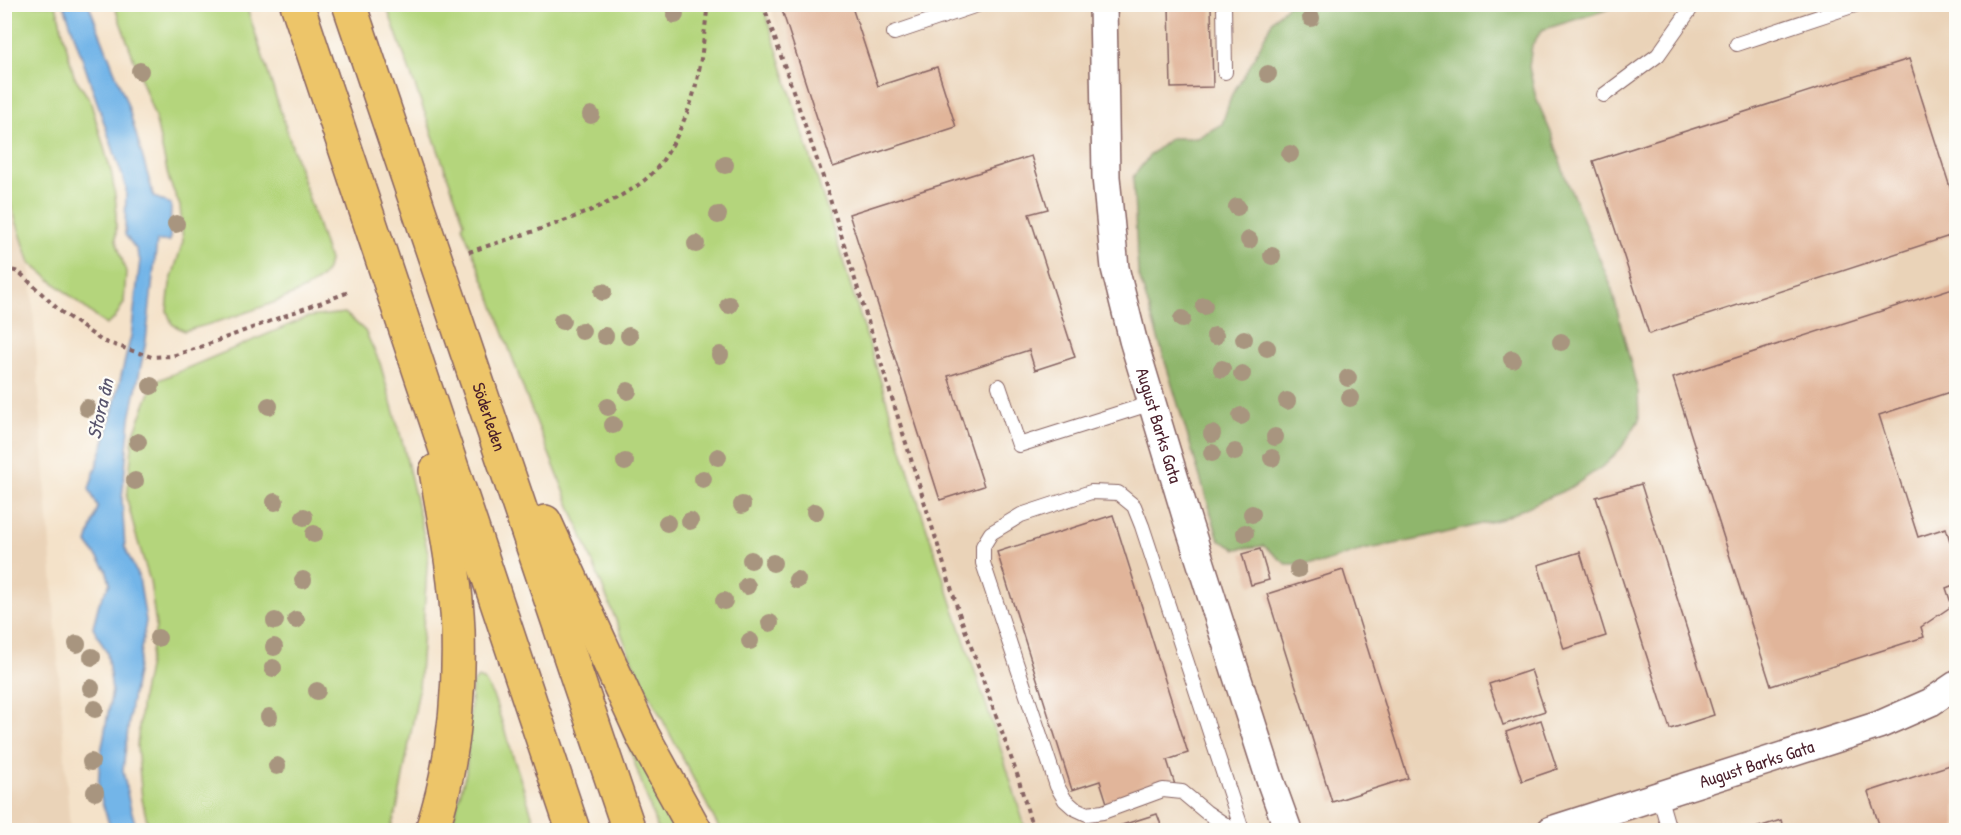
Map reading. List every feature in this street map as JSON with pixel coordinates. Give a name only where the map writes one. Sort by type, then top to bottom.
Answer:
[{"type":"highway","points":[[297,4],[573,831]]},
{"type":"highway","name":"Söderleden","points":[[349,4],[629,831]]},
{"type":"highway","points":[[472,365],[643,736],[695,831]]},
{"type":"highway","points":[[420,372],[448,541],[458,628],[458,688],[452,751],[432,831]]},
{"type":"street","name":"August Barks Gata","points":[[1103,4],[1106,177],[1115,268],[1132,340],[1284,828]]},
{"type":"street","name":"August Barks Gata","points":[[1551,831],[1605,822],[1659,795],[1879,724],[1931,702],[1956,686]]},
{"type":"lane","points":[[894,33],[980,4]]},
{"type":"lane","points":[[1224,4],[1225,72]]},
{"type":"lane","points":[[1604,94],[1658,55],[1694,4]]},
{"type":"lane","points":[[1737,44],[1858,4]]},
{"type":"lane","points":[[999,386],[1019,445],[1152,403]]},
{"type":"lane","points":[[1233,831],[1182,792],[1163,790],[1103,812],[1087,814],[1065,800],[1057,786],[983,562],[983,546],[991,533],[1021,515],[1091,492],[1118,493],[1134,506],[1242,831]]},
{"type":"lane","points":[[1659,795],[1669,831]]},
{"type":"path","points":[[469,252],[613,200],[647,178],[668,153],[688,111],[699,70],[708,4]]},
{"type":"path","points":[[763,4],[825,180],[959,613],[1018,777],[1034,831]]},
{"type":"path","points":[[4,268],[19,272],[60,311],[102,340],[152,357],[183,353],[349,292]]},
{"type":"shaded area","points":[[770,5],[1289,5],[1273,20],[1250,66],[1232,94],[1222,124],[1197,138],[1171,139],[1236,549],[1264,546],[1286,564],[1319,564],[1572,487],[1606,464],[1622,447],[1638,392],[1611,286],[1565,176],[1537,98],[1529,67],[1532,45],[1542,30],[1609,9],[1614,5],[1956,5],[1956,830],[1028,830]]},
{"type":"shaded area","points":[[4,187],[30,263],[70,830],[5,830]]},
{"type":"green space","points":[[1289,4],[1614,5],[1609,9],[1542,30],[1532,45],[1529,67],[1536,98],[1552,135],[1565,176],[1611,286],[1638,392],[1639,420],[1622,447],[1606,464],[1572,487],[1501,519],[1421,539],[1363,550],[1319,564],[1286,564],[1264,546],[1236,549],[1219,540],[1138,272],[1133,177],[1150,155],[1171,138],[1197,138],[1222,124],[1232,94],[1250,66],[1273,20]]},
{"type":"green space","points":[[4,5],[56,5],[74,76],[90,100],[112,175],[116,203],[116,240],[126,272],[124,303],[114,319],[106,325],[30,263],[5,187]]},
{"type":"green space","points":[[114,5],[246,5],[329,260],[326,272],[316,282],[260,308],[216,322],[184,331],[172,324],[167,311],[170,284],[183,241],[180,206],[169,180],[155,117]]},
{"type":"green space","points":[[386,5],[763,5],[925,523],[1026,830],[720,830],[633,663],[526,396],[490,295],[462,226],[464,222]]},
{"type":"green space","points":[[345,313],[365,331],[380,363],[404,448],[428,553],[419,689],[397,809],[390,830],[149,830],[142,799],[137,746],[142,698],[156,627],[150,581],[127,499],[133,436],[154,382],[308,317]]},
{"type":"green space","points":[[478,678],[485,681],[494,698],[537,830],[450,830],[466,772],[472,685]]},
{"type":"green space","points":[[622,727],[681,830],[658,830]]},
{"type":"water","points":[[64,5],[89,5],[128,106],[154,197],[171,204],[170,241],[157,241],[146,341],[130,419],[122,499],[125,548],[139,578],[146,621],[131,705],[123,770],[137,830],[111,830],[98,789],[100,758],[112,691],[107,653],[93,627],[99,603],[110,583],[106,569],[87,543],[98,507],[89,489],[107,433],[131,336],[140,260],[136,249],[125,235],[126,187]]},
{"type":"building","points":[[780,4],[851,4],[878,86],[937,67],[956,127],[833,167]]},
{"type":"building","points":[[1169,6],[1211,6],[1213,87],[1171,88]]},
{"type":"building","points":[[1909,59],[1956,206],[1956,234],[1649,334],[1593,161]]},
{"type":"building","points":[[1031,156],[1048,209],[1029,214],[1075,357],[1035,370],[1029,350],[948,376],[984,486],[940,500],[849,214]]},
{"type":"building","points":[[1956,287],[1956,390],[1879,415],[1918,537],[1946,528],[1956,561],[1956,584],[1946,588],[1952,606],[1921,627],[1924,637],[1771,686],[1673,378]]},
{"type":"building","points":[[1641,484],[1714,715],[1670,729],[1596,497]]},
{"type":"building","points":[[1113,515],[1188,753],[1167,760],[1175,785],[1108,806],[1100,781],[1072,790],[997,552]]},
{"type":"building","points":[[1260,549],[1269,580],[1251,585],[1242,554]]},
{"type":"building","points":[[1580,552],[1606,636],[1564,649],[1538,565]]},
{"type":"building","points":[[1343,570],[1408,778],[1332,802],[1267,594]]},
{"type":"building","points":[[1531,670],[1545,711],[1503,725],[1489,684]]},
{"type":"building","points":[[1541,720],[1557,769],[1522,781],[1506,732]]},
{"type":"building","points":[[1956,763],[1956,830],[1881,830],[1868,792]]},
{"type":"building","points":[[1157,814],[1163,830],[1106,830]]},
{"type":"building","points":[[1781,820],[1784,830],[1749,830]]},
{"type":"water label","name":"Stora ån","points":[[100,409]]}]
